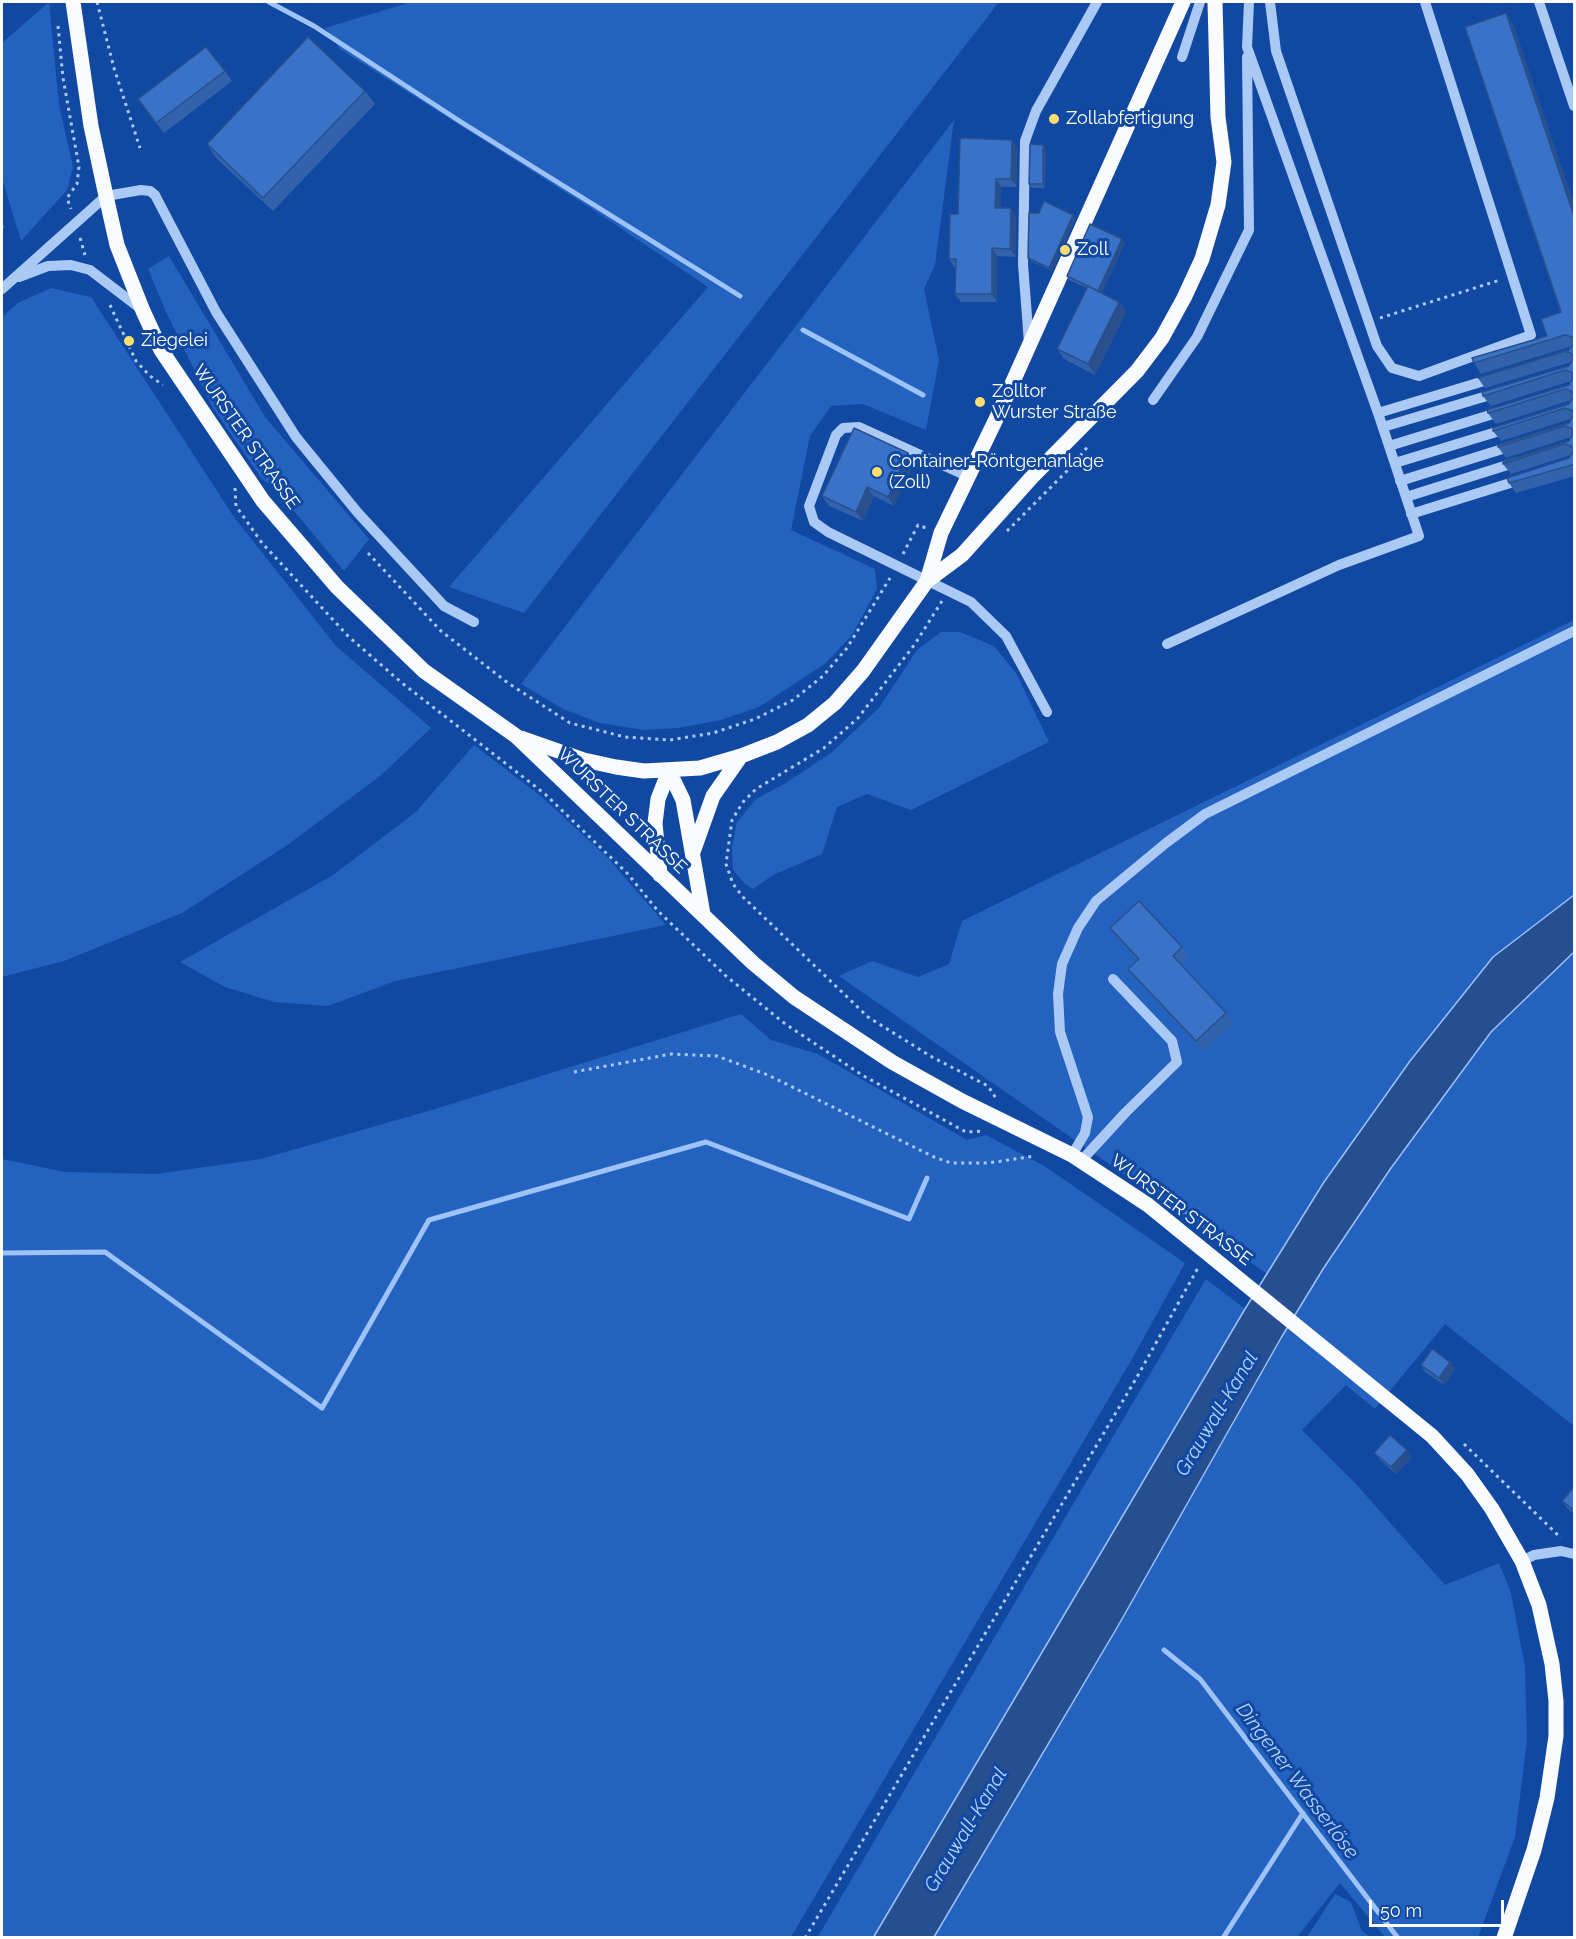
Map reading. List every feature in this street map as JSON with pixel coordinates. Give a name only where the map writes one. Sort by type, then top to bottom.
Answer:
[{"type":"main road","name":"WURSTER STRASSE","points":[[73,2],[91,126],[117,245],[143,311],[161,350],[263,501],[330,578],[424,670],[516,736],[753,963],[830,1023],[962,1101],[1076,1158],[1148,1205],[1204,1258],[1230,1270],[1432,1436],[1467,1474],[1492,1509],[1522,1561],[1539,1605],[1552,1664],[1556,1736],[1547,1798],[1504,1938]]},
{"type":"main road","points":[[927,581],[941,533],[1030,346],[1183,2]]},
{"type":"main road","points":[[660,875],[655,822],[658,799],[669,771],[700,768],[777,742],[808,725],[835,703],[863,671],[927,581],[962,555],[1032,477],[1137,371],[1162,338],[1202,259],[1218,205],[1224,162],[1218,117],[1213,26],[1215,2]]},
{"type":"main road","name":"WURSTER STRASSE","points":[[516,736],[584,760],[644,771],[669,771],[683,800],[703,914]]},
{"type":"main road","name":"WURSTER STRASSE","points":[[693,852],[713,796],[741,756]]},
{"type":"street","points":[[1030,346],[1023,264],[1025,141],[1036,111],[1097,2]]},
{"type":"street","points":[[1182,57],[1200,2]]},
{"type":"street","points":[[1153,400],[1197,337],[1249,230],[1247,48],[1249,2]]},
{"type":"street","points":[[1270,2],[1276,51],[1377,346],[1392,368],[1419,376],[1531,335],[1425,2]]},
{"type":"street","points":[[1539,2],[1575,106]]},
{"type":"street","points":[[1543,14],[1546,2]]},
{"type":"street","points":[[1167,644],[1339,565],[1419,536],[1383,427],[1247,48]]},
{"type":"street","points":[[2,289],[75,221],[106,196],[141,190],[155,195],[216,312],[296,437],[358,513],[444,606],[474,622]]},
{"type":"street","points":[[13,280],[48,267],[71,265],[90,270],[143,311]]},
{"type":"street","points":[[1378,413],[1508,374]]},
{"type":"street","points":[[1383,427],[1513,388]]},
{"type":"street","points":[[1389,446],[1519,406]]},
{"type":"street","points":[[1395,463],[1514,426]]},
{"type":"street","points":[[969,477],[859,427],[843,428],[836,435],[809,506],[814,522],[896,566],[971,602],[1006,636],[1047,712]]},
{"type":"street","points":[[1400,481],[1519,444]]},
{"type":"street","points":[[1406,497],[1524,460]]},
{"type":"street","points":[[1412,514],[1530,477]]},
{"type":"street","points":[[1076,1158],[1088,1117],[1060,1032],[1058,994],[1062,964],[1078,928],[1096,902],[1166,843],[1205,814],[1575,631]]},
{"type":"street","points":[[1076,1158],[1177,1062],[1172,1041],[1113,979]]},
{"type":"street","points":[[1522,1561],[1546,1553],[1562,1551],[1575,1554]]},
{"type":"path","points":[[97,2],[114,68],[140,148]]},
{"type":"path","points":[[57,18],[63,78],[78,167],[77,184],[67,198],[90,270]]},
{"type":"path","points":[[1369,322],[1512,276]]},
{"type":"path","points":[[108,301],[136,361],[150,376],[168,388]]},
{"type":"path","points":[[1004,534],[1071,468],[1092,441]]},
{"type":"path","points":[[234,487],[236,506],[262,543],[349,637],[402,683],[545,794],[596,841],[627,873],[658,911],[726,976],[784,1023],[911,1104],[966,1132],[993,1131]]},
{"type":"path","points":[[368,553],[441,631],[508,683],[570,723],[625,737],[670,740],[734,726],[755,719],[793,700],[823,676],[847,648],[918,525],[941,533]]},
{"type":"path","points":[[949,591],[915,644],[858,718],[824,748],[756,789],[743,802],[732,820],[726,864],[733,884],[743,897],[868,1017],[932,1057],[988,1086],[997,1100],[1006,1105]]},
{"type":"path","points":[[574,1072],[671,1054],[717,1056],[768,1075],[934,1157],[951,1163],[988,1163],[1040,1154],[1031,1150]]},
{"type":"path","points":[[1178,1207],[1196,1220]]},
{"type":"path","points":[[1192,1258],[1204,1258]]},
{"type":"path","points":[[1204,1258],[1207,1270]]},
{"type":"path","points":[[805,1938],[1137,1377],[1204,1258]]},
{"type":"shaded area","points":[[49,2],[59,105],[73,167],[67,190],[21,241],[2,178],[2,43]]},
{"type":"shaded area","points":[[411,2],[999,2],[524,613],[449,587],[708,287],[592,209],[340,49],[325,28]]},
{"type":"shaded area","points":[[954,120],[935,265],[924,289],[939,360],[926,430],[863,404],[831,406],[810,436],[791,530],[875,569],[877,589],[852,635],[826,663],[759,707],[721,720],[678,728],[644,730],[600,723],[563,709],[521,684]]},
{"type":"shaded area","points":[[169,256],[265,417],[369,539],[344,571],[274,487],[262,479],[213,408],[166,312],[148,269]]},
{"type":"shaded area","points":[[51,288],[91,297],[234,517],[336,646],[431,728],[380,776],[286,846],[182,913],[64,961],[2,977],[2,317],[18,303]]},
{"type":"shaded area","points":[[1574,620],[1574,895],[1493,957],[1410,1061],[1324,1182],[1267,1274],[839,976],[872,961],[918,977],[949,964],[962,921]]},
{"type":"shaded area","points":[[941,632],[960,632],[994,646],[1016,673],[1049,742],[911,810],[867,794],[837,807],[822,854],[773,875],[753,889],[745,884],[733,870],[732,847],[737,822],[756,799],[786,783],[831,753],[879,708],[917,650]]},
{"type":"shaded area","points":[[474,745],[542,797],[608,858],[666,925],[395,981],[328,1006],[274,1002],[225,987],[180,962],[333,875],[416,812]]},
{"type":"shaded area","points":[[1574,952],[1574,1426],[1445,1324],[1375,1409],[1346,1385],[1302,1430],[1355,1483],[1445,1585],[1499,1563],[1511,1593],[1525,1667],[1527,1740],[1515,1837],[1478,1937],[1385,1937],[1340,1883],[1297,1937],[933,1938],[1323,1269],[1391,1168],[1491,1032]]},
{"type":"shaded area","points":[[741,1014],[771,1040],[818,1054],[967,1140],[986,1135],[1046,1167],[1185,1263],[1132,1359],[791,1937],[2,1937],[2,1159],[65,1172],[156,1174],[261,1159],[435,1109]]},
{"type":"shaded area","points":[[1206,1279],[1245,1309],[873,1937],[817,1938]]},
{"type":"shaded area","points":[[1335,1894],[1351,1902],[1362,1931],[1370,1937],[1307,1937]]},
{"type":"water","name":"Grauwall-Kanal","points":[[1574,895],[1574,952],[1491,1032],[1391,1168],[1323,1269],[1281,1338],[1118,1626],[934,1937],[873,1938],[1245,1309],[1324,1182],[1410,1061],[1493,957]]},
{"type":"building","points":[[1506,13],[1575,219],[1575,322],[1573,323],[1575,327],[1575,464],[1509,483],[1507,478],[1569,458],[1574,450],[1565,444],[1503,464],[1503,462],[1569,441],[1574,432],[1565,426],[1498,447],[1498,445],[1569,423],[1574,414],[1565,408],[1493,431],[1493,428],[1569,404],[1574,395],[1565,389],[1488,413],[1487,410],[1569,385],[1574,376],[1565,370],[1483,396],[1482,392],[1569,366],[1574,357],[1565,351],[1574,344],[1572,337],[1565,335],[1474,363],[1472,358],[1547,336],[1541,319],[1561,312],[1465,27]]},
{"type":"building","points":[[308,37],[365,91],[263,198],[207,144]]},
{"type":"building","points":[[206,47],[225,71],[156,123],[138,99]]},
{"type":"building","points":[[960,138],[1012,140],[1011,179],[996,179],[995,208],[1011,208],[1010,249],[992,248],[992,294],[955,294],[956,259],[949,259],[950,214],[958,214]]},
{"type":"building","points":[[1030,144],[1043,145],[1043,184],[1029,184]]},
{"type":"building","points":[[1044,201],[1073,215],[1049,268],[1028,258],[1029,213],[1039,213]]},
{"type":"building","points":[[1090,224],[1122,239],[1098,291],[1067,276]]},
{"type":"building","points":[[1088,286],[1119,302],[1088,364],[1057,349]]},
{"type":"building","points":[[854,428],[908,453],[888,497],[867,487],[856,512],[822,496]]},
{"type":"building","points":[[1139,901],[1182,947],[1173,956],[1226,1013],[1196,1041],[1128,969],[1139,959],[1110,928]]},
{"type":"building","points":[[1432,1349],[1450,1362],[1439,1378],[1421,1365]]},
{"type":"building","points":[[1390,1435],[1407,1450],[1391,1467],[1374,1453]]},
{"type":"building","points":[[1575,1486],[1575,1511],[1562,1501]]},
{"type":"waterway","points":[[269,2],[314,26],[461,122],[740,296]]},
{"type":"waterway","points":[[803,330],[923,395]]},
{"type":"waterway","points":[[2,1253],[105,1252],[322,1408],[429,1220],[706,1142],[909,1219],[927,1178]]},
{"type":"waterway","name":"Dingener Wasserlöse","points":[[1164,1650],[1200,1679],[1398,1938]]},
{"type":"waterway","points":[[1223,1938],[1303,1813]]},
{"type":"place","name":"Zollabfertigung","points":[[1054,119]]},
{"type":"place","name":"Zoll","points":[[1065,250]]},
{"type":"place","name":"Ziegelei","points":[[129,341]]},
{"type":"place","name":"Zolltor Wurster Straße","points":[[980,402]]},
{"type":"place","name":"Container-Röntgenanlage (Zoll)","points":[[877,472]]}]
